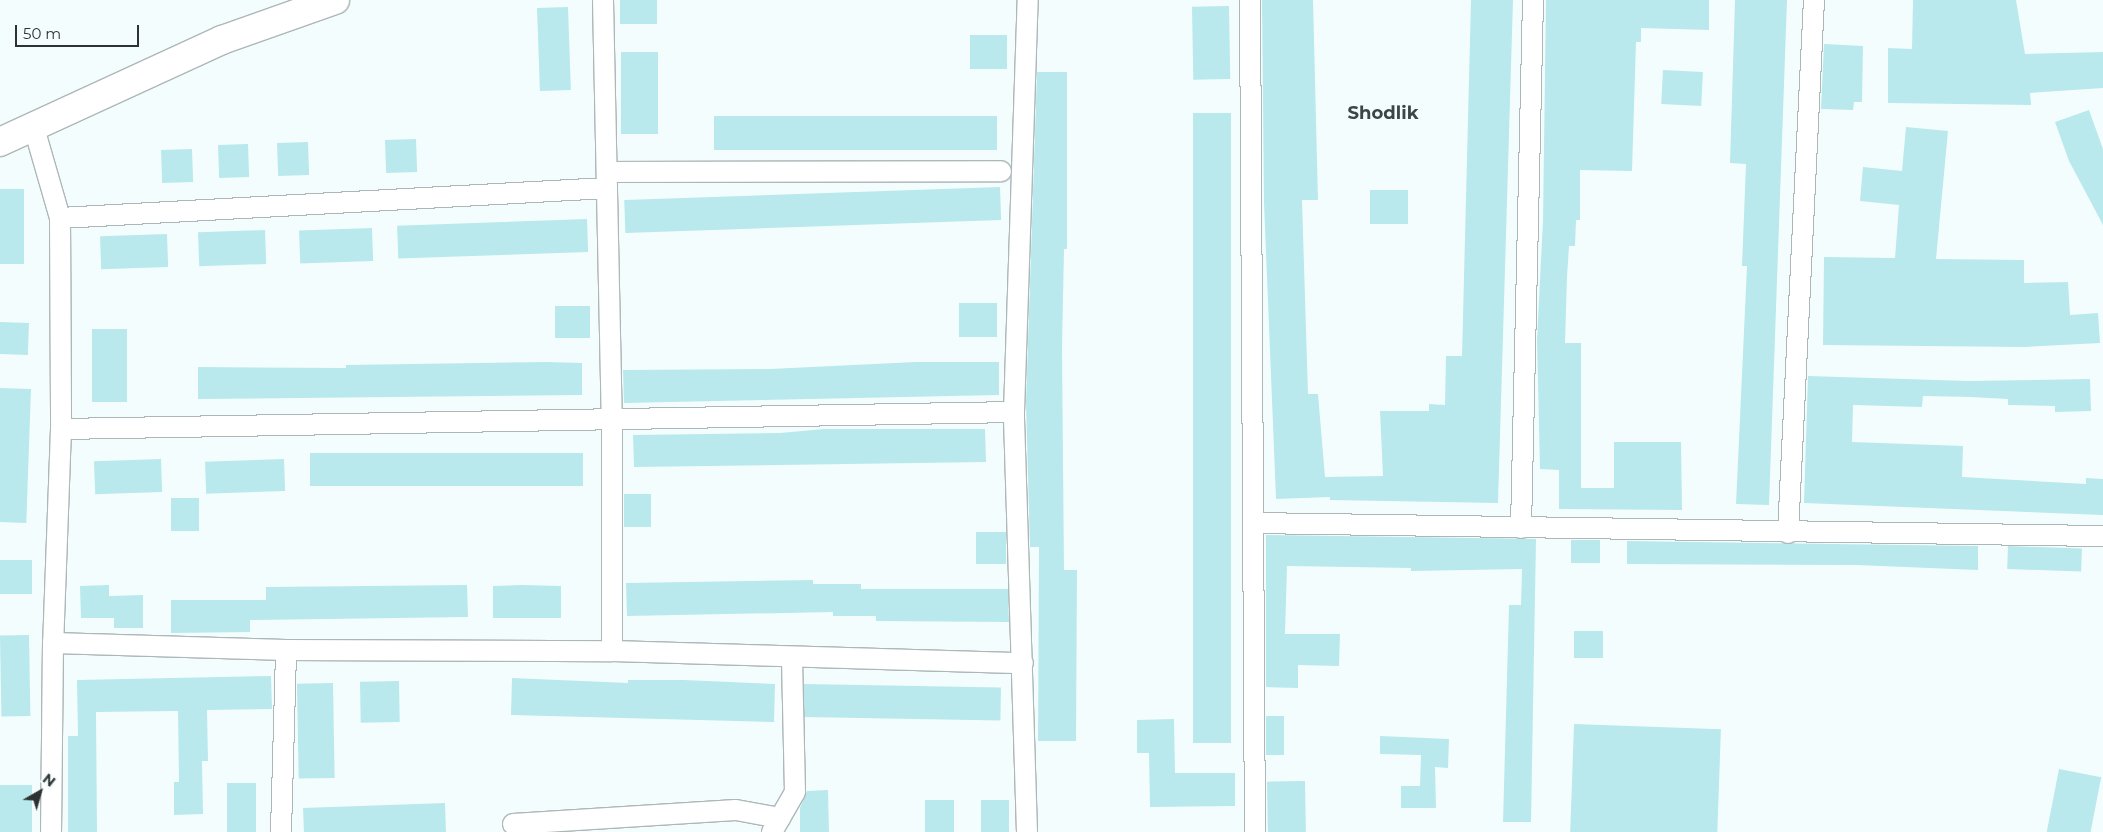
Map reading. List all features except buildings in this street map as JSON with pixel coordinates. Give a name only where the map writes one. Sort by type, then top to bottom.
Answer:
[{"type":"main road","points":[[0,142],[222,40],[335,0]]},
{"type":"street","points":[[603,0],[612,418],[612,651]]},
{"type":"street","points":[[1027,832],[1014,412],[1028,0]]},
{"type":"street","points":[[1250,0],[1255,832]]},
{"type":"street","points":[[1521,528],[1533,0]]},
{"type":"street","points":[[1788,533],[1814,0]]},
{"type":"street","points":[[34,128],[60,218],[61,429],[53,643],[51,832]]},
{"type":"street","points":[[60,218],[607,180],[1000,171]]},
{"type":"street","points":[[61,429],[1014,412]]},
{"type":"street","points":[[1253,523],[1788,533],[2103,536]]},
{"type":"street","points":[[53,643],[286,650],[612,651],[792,658],[1023,663]]},
{"type":"street","points":[[281,832],[286,650]]},
{"type":"street","points":[[513,824],[736,810],[776,825],[795,792],[792,658]]},
{"type":"district","name":"Shodlik","points":[[1383,113]]}]
